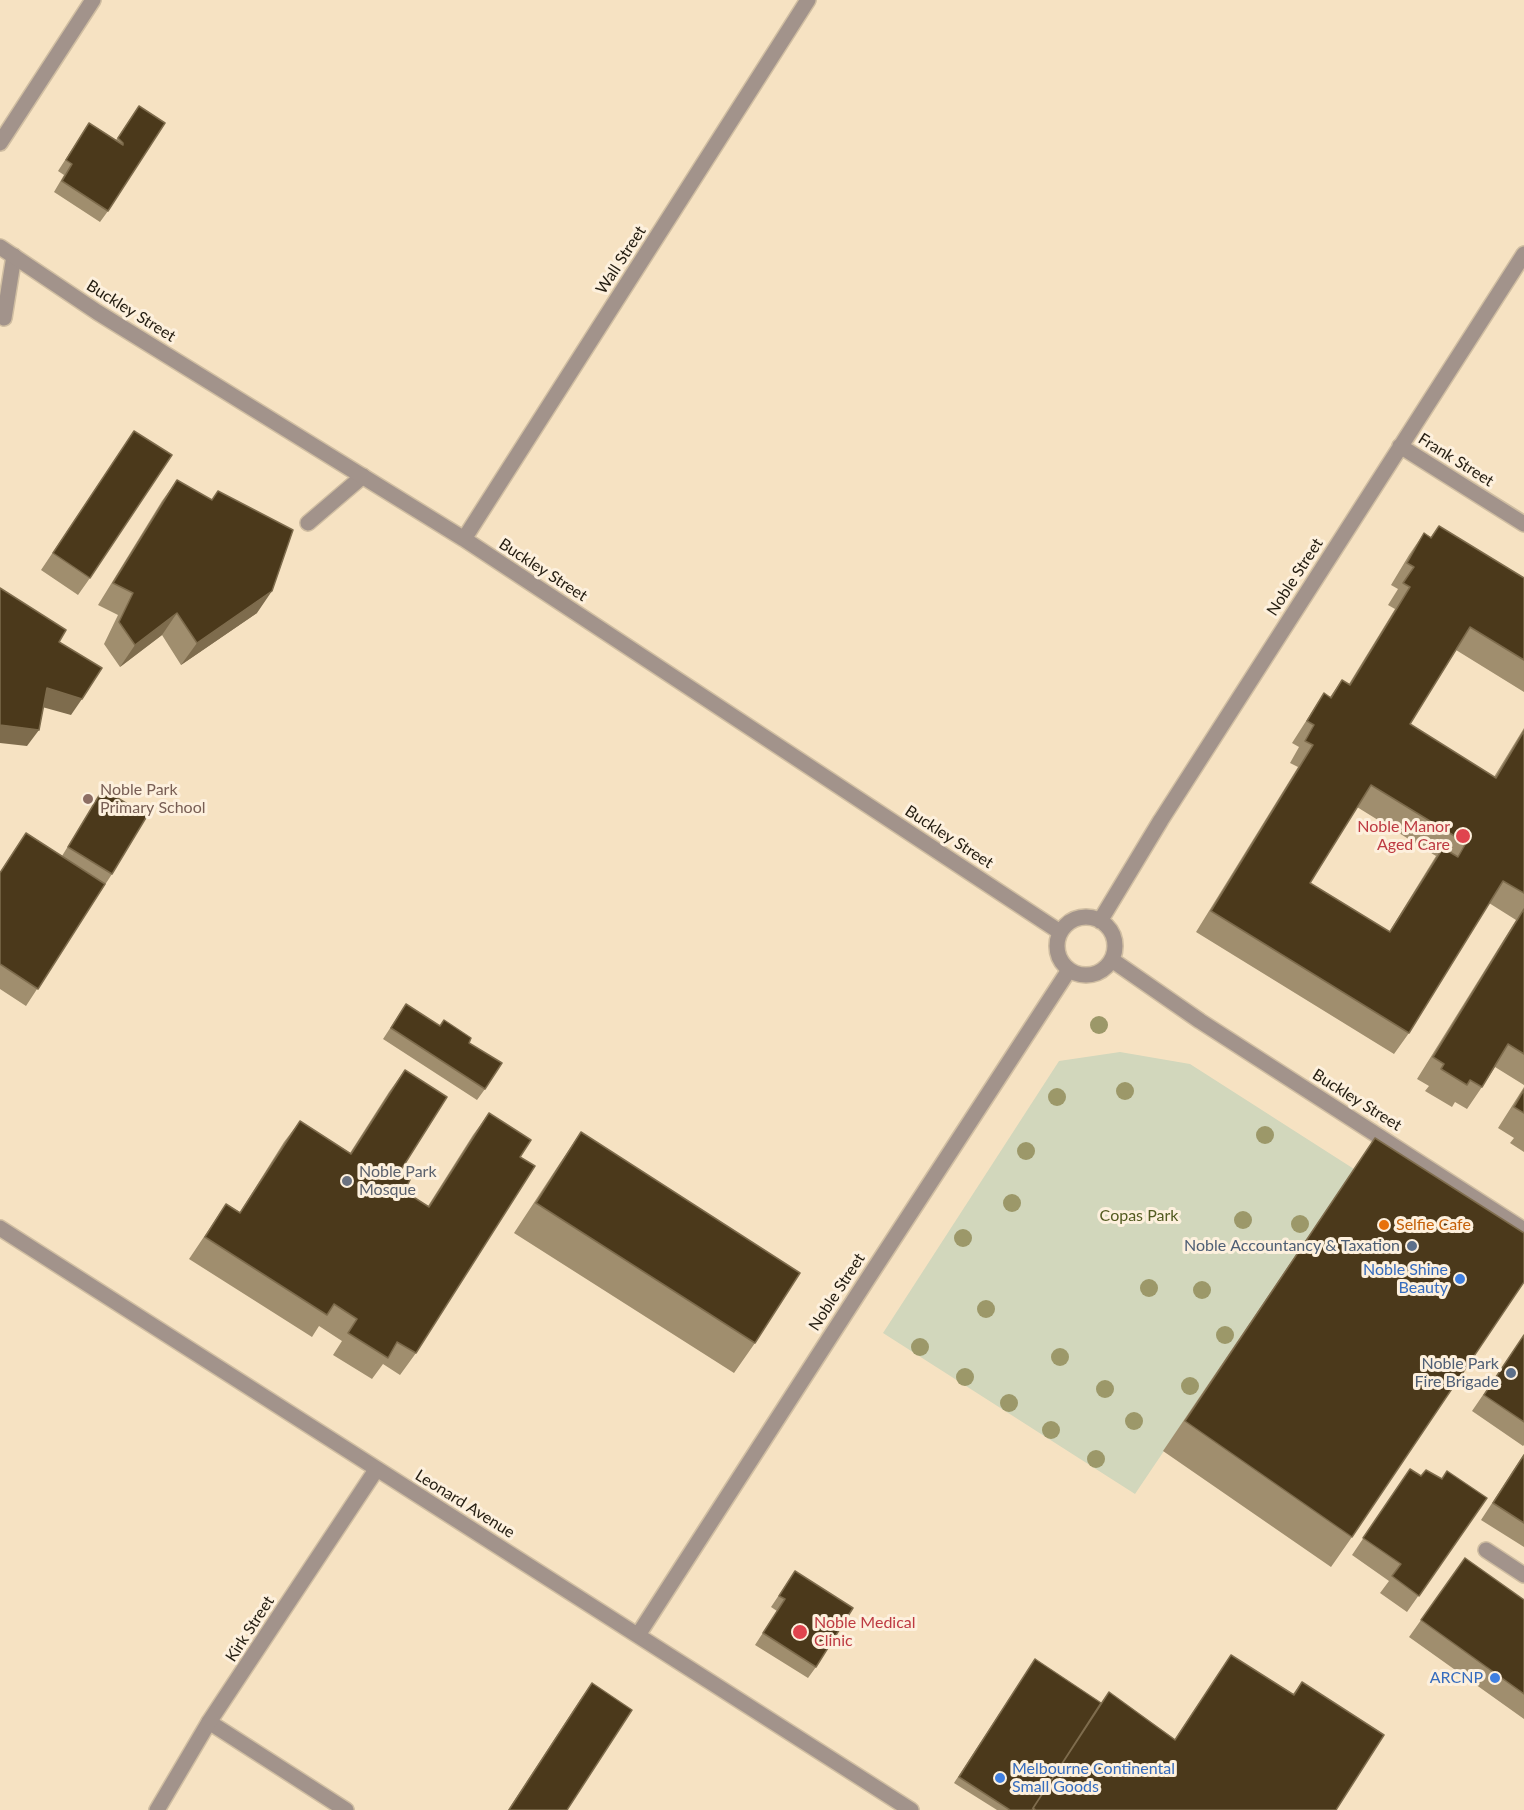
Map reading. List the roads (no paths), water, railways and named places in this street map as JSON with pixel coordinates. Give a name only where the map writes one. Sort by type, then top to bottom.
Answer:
[{"type":"street","points":[[0,143],[93,0]]},
{"type":"street","name":"Wall Street","points":[[464,539],[808,0]]},
{"type":"street","name":"Buckley Street","points":[[0,247],[97,312],[464,539],[1060,932]]},
{"type":"street","name":"Noble Street","points":[[1100,921],[1161,820],[1524,254]]},
{"type":"street","points":[[4,318],[14,256]]},
{"type":"street","name":"Frank Street","points":[[1400,446],[1524,524]]},
{"type":"street","points":[[308,523],[363,476]]},
{"type":"street","points":[[1085,916],[1100,921],[1109,928],[1114,937],[1115,947],[1112,960],[1097,974],[1087,976],[1075,974],[1059,960],[1057,940],[1060,932],[1076,918],[1085,916]]},
{"type":"street","name":"Buckley Street","points":[[1112,960],[1200,1022],[1524,1230]]},
{"type":"street","name":"Noble Street","points":[[638,1635],[1069,970]]},
{"type":"street","name":"Leonard Avenue","points":[[0,1228],[911,1810]]},
{"type":"street","name":"Kirk Street","points":[[157,1810],[209,1722],[376,1470]]},
{"type":"street","points":[[1486,1550],[1524,1575]]},
{"type":"street","points":[[209,1722],[346,1810]]},
{"type":"place","name":"Noble Park Primary School","points":[[88,799]]},
{"type":"place","name":"Noble Manor Aged Care","points":[[1463,836]]},
{"type":"place","name":"Noble Park Mosque","points":[[347,1181]]},
{"type":"place","name":"Selfie Cafe","points":[[1384,1225]]},
{"type":"place","name":"Noble Accountancy & Taxation","points":[[1412,1246]]},
{"type":"place","name":"Noble Shine Beauty","points":[[1460,1279]]},
{"type":"place","name":"Noble Park Fire Brigade","points":[[1511,1373]]},
{"type":"place","name":"Noble Medical Clinic","points":[[800,1632]]},
{"type":"place","name":"ARCNP","points":[[1495,1678]]},
{"type":"place","name":"Melbourne Continental Small Goods","points":[[1000,1778]]},
{"type":"park label","name":"Copas Park","points":[[1139,1216]]}]
